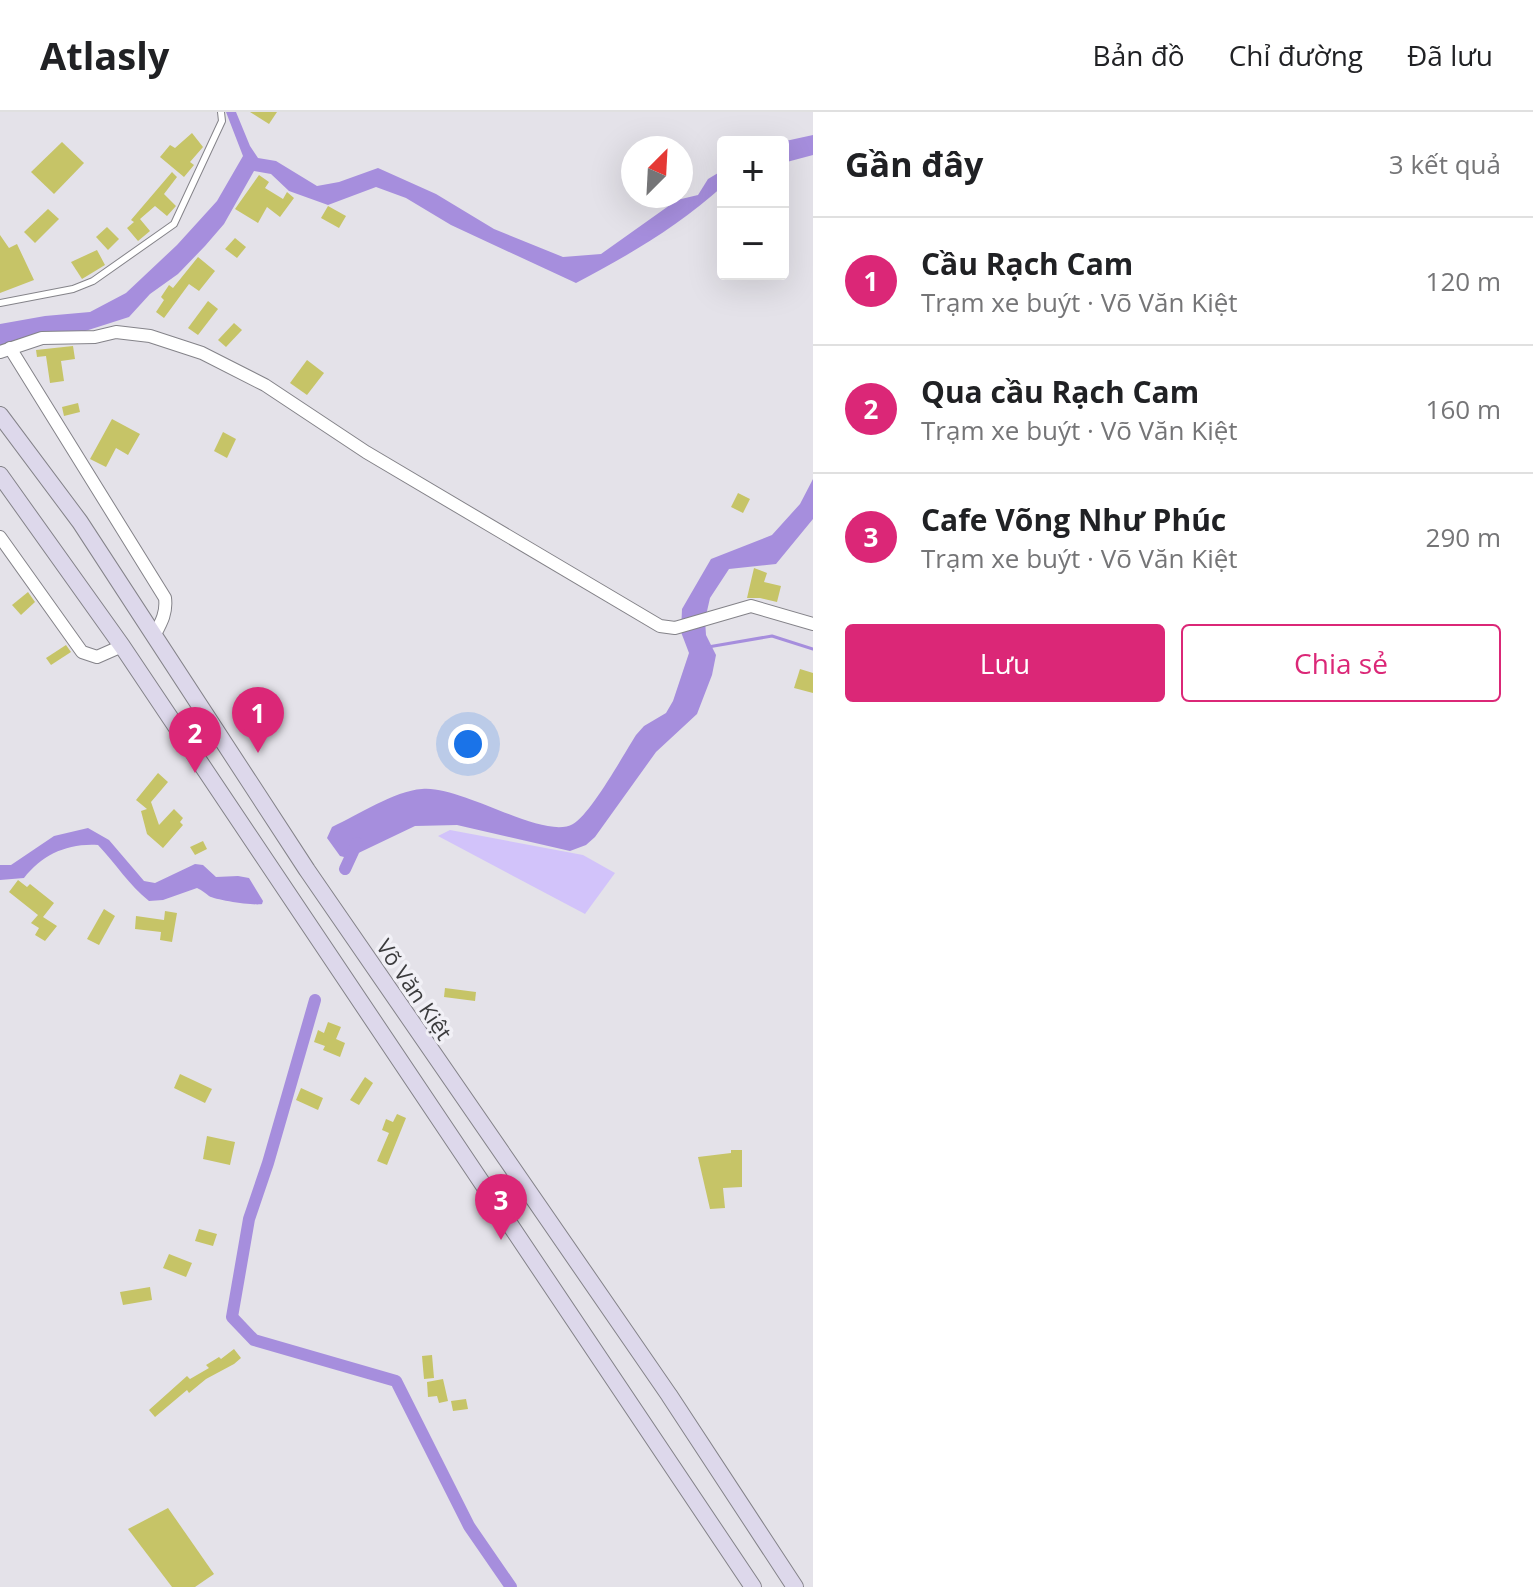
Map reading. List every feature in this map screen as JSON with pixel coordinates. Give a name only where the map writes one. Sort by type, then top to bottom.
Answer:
[{"type":"main road","name":"Võ Văn Kiệt","points":[[0,415],[80,522],[307,870],[669,1395],[795,1587]]},
{"type":"main road","points":[[0,475],[122,646],[753,1587]]},
{"type":"main road","points":[[430,1105],[457,1091]]},
{"type":"street","points":[[154,636],[166,608],[165,598],[5,350],[42,338],[95,337],[116,332],[150,336],[202,353],[265,385],[366,452],[665,627],[675,628],[751,606],[813,624]]},
{"type":"street","points":[[0,537],[82,652],[97,657],[122,646]]},
{"type":"lane","points":[[0,303],[73,289],[93,281],[174,224],[222,121],[221,112]]},
{"type":"shaded area","points":[[226,112],[236,112],[258,158],[276,161],[317,186],[378,168],[436,194],[494,229],[563,257],[601,254],[666,208],[693,208],[693,196],[698,195],[708,179],[717,174],[717,191],[653,239],[576,283],[451,225],[406,198],[376,187],[328,205],[289,191],[271,174],[254,171],[224,224],[178,274],[150,294],[129,317],[79,333],[0,349],[0,324],[90,312],[126,293],[177,245],[217,201],[243,156]]},
{"type":"shaded area","points":[[813,135],[813,155],[789,161],[789,140]]},
{"type":"shaded area","points":[[813,479],[813,519],[776,564],[729,569],[710,598],[705,620],[706,635],[716,655],[697,714],[656,752],[586,845],[570,851],[457,825],[415,826],[348,858],[340,856],[327,838],[332,827],[388,799],[422,789],[458,795],[543,825],[560,827],[573,824],[597,797],[636,735],[644,726],[666,713],[673,701],[689,653],[681,632],[682,609],[711,559],[772,535],[800,504]]},
{"type":"shaded area","points":[[88,828],[109,840],[144,881],[155,883],[195,864],[203,865],[216,877],[249,878],[262,904],[219,899],[197,888],[163,900],[149,901],[98,845],[66,848],[47,857],[24,878],[0,880],[0,865],[11,865],[54,836]]},
{"type":"shaded area","points":[[450,830],[583,855],[615,873],[585,914],[438,836]]},
{"type":"building","points":[[250,112],[277,112],[269,124]]},
{"type":"building","points":[[192,133],[203,147],[190,162],[194,165],[184,177],[160,157],[170,145],[175,148]]},
{"type":"building","points":[[62,142],[84,163],[54,194],[31,172]]},
{"type":"building","points":[[172,172],[177,177],[164,194],[176,206],[167,216],[155,206],[140,219],[150,231],[138,241],[127,228]]},
{"type":"building","points":[[259,175],[269,182],[265,188],[283,199],[287,192],[294,198],[280,217],[267,207],[258,223],[235,209]]},
{"type":"building","points":[[328,206],[346,216],[339,228],[321,218]]},
{"type":"building","points":[[48,209],[59,219],[35,243],[24,232]]},
{"type":"building","points":[[107,227],[119,239],[108,250],[96,237]]},
{"type":"building","points":[[0,235],[9,248],[17,244],[34,280],[0,293]]},
{"type":"building","points":[[235,238],[246,247],[237,258],[225,249]]},
{"type":"building","points":[[97,250],[105,265],[82,279],[71,262]]},
{"type":"building","points":[[198,257],[215,271],[199,291],[189,284],[164,318],[156,312],[164,300],[161,297],[169,285],[173,288]]},
{"type":"building","points":[[208,301],[218,309],[198,335],[188,328]]},
{"type":"building","points":[[234,323],[242,330],[226,347],[218,340]]},
{"type":"building","points":[[73,346],[75,359],[61,361],[64,381],[50,383],[46,356],[37,357],[36,350]]},
{"type":"building","points":[[307,360],[324,373],[307,395],[290,383]]},
{"type":"building","points":[[78,403],[80,412],[64,416],[62,407]]},
{"type":"building","points":[[112,419],[140,434],[128,455],[116,448],[106,467],[90,459]]},
{"type":"building","points":[[223,432],[236,439],[227,458],[214,451]]},
{"type":"building","points":[[738,493],[750,499],[743,513],[731,507]]},
{"type":"building","points":[[754,568],[767,573],[764,582],[781,586],[777,602],[747,598]]},
{"type":"building","points":[[28,592],[35,602],[21,615],[12,605]]},
{"type":"building","points":[[66,645],[71,652],[51,665],[46,658]]},
{"type":"building","points":[[800,669],[813,673],[813,693],[794,688]]},
{"type":"building","points":[[158,773],[168,782],[151,802],[159,825],[174,809],[183,818],[180,822],[183,825],[163,848],[147,834],[141,811],[147,809],[136,800]]},
{"type":"building","points":[[203,841],[207,849],[195,855],[190,847]]},
{"type":"building","points":[[18,880],[27,887],[30,884],[54,903],[43,917],[57,926],[45,941],[35,935],[39,928],[31,923],[38,915],[9,892]]},
{"type":"building","points":[[104,909],[115,916],[99,945],[87,939]]},
{"type":"building","points":[[165,911],[177,913],[172,942],[160,940],[161,932],[135,929],[136,916],[164,920]]},
{"type":"building","points":[[445,988],[476,992],[475,1001],[444,997]]},
{"type":"building","points":[[328,1022],[341,1027],[336,1039],[345,1043],[340,1057],[323,1050],[325,1046],[314,1042],[318,1030],[324,1033]]},
{"type":"building","points":[[180,1074],[212,1089],[205,1103],[174,1088]]},
{"type":"building","points":[[365,1077],[373,1083],[359,1105],[350,1100]]},
{"type":"building","points":[[301,1088],[323,1098],[318,1110],[296,1100]]},
{"type":"building","points":[[397,1114],[406,1118],[387,1165],[377,1161],[389,1133],[382,1130],[386,1119],[393,1122]]},
{"type":"building","points":[[207,1136],[235,1142],[230,1165],[203,1159]]},
{"type":"building","points":[[731,1150],[742,1150],[742,1187],[723,1188],[725,1208],[710,1209],[698,1157],[731,1153]]},
{"type":"building","points":[[199,1229],[217,1234],[213,1246],[195,1241]]},
{"type":"building","points":[[169,1254],[192,1263],[186,1277],[163,1268]]},
{"type":"building","points":[[150,1287],[152,1300],[123,1305],[120,1292]]},
{"type":"building","points":[[234,1349],[241,1358],[234,1364],[206,1379],[189,1393],[187,1390],[155,1417],[149,1410],[187,1376],[190,1379],[209,1368],[206,1365]]},
{"type":"building","points":[[432,1355],[434,1378],[424,1379],[422,1356]]},
{"type":"building","points":[[443,1379],[448,1401],[439,1403],[437,1396],[428,1397],[427,1382]]},
{"type":"building","points":[[466,1399],[468,1409],[453,1411],[451,1401]]},
{"type":"building","points":[[168,1508],[214,1574],[195,1587],[172,1587],[128,1529]]},
{"type":"waterway","points":[[708,647],[772,636],[813,649]]},
{"type":"waterway","points":[[345,869],[357,843]]},
{"type":"waterway","points":[[315,1000],[249,1219],[232,1317],[254,1340],[396,1381],[469,1526],[511,1587]]},
{"type":"place","name":"Cầu Rạch Cam","points":[[258,753]]},
{"type":"place","name":"Qua cầu Rạch Cam","points":[[195,773]]},
{"type":"place","name":"Cafe Võng Như Phúc","points":[[501,1240]]}]
